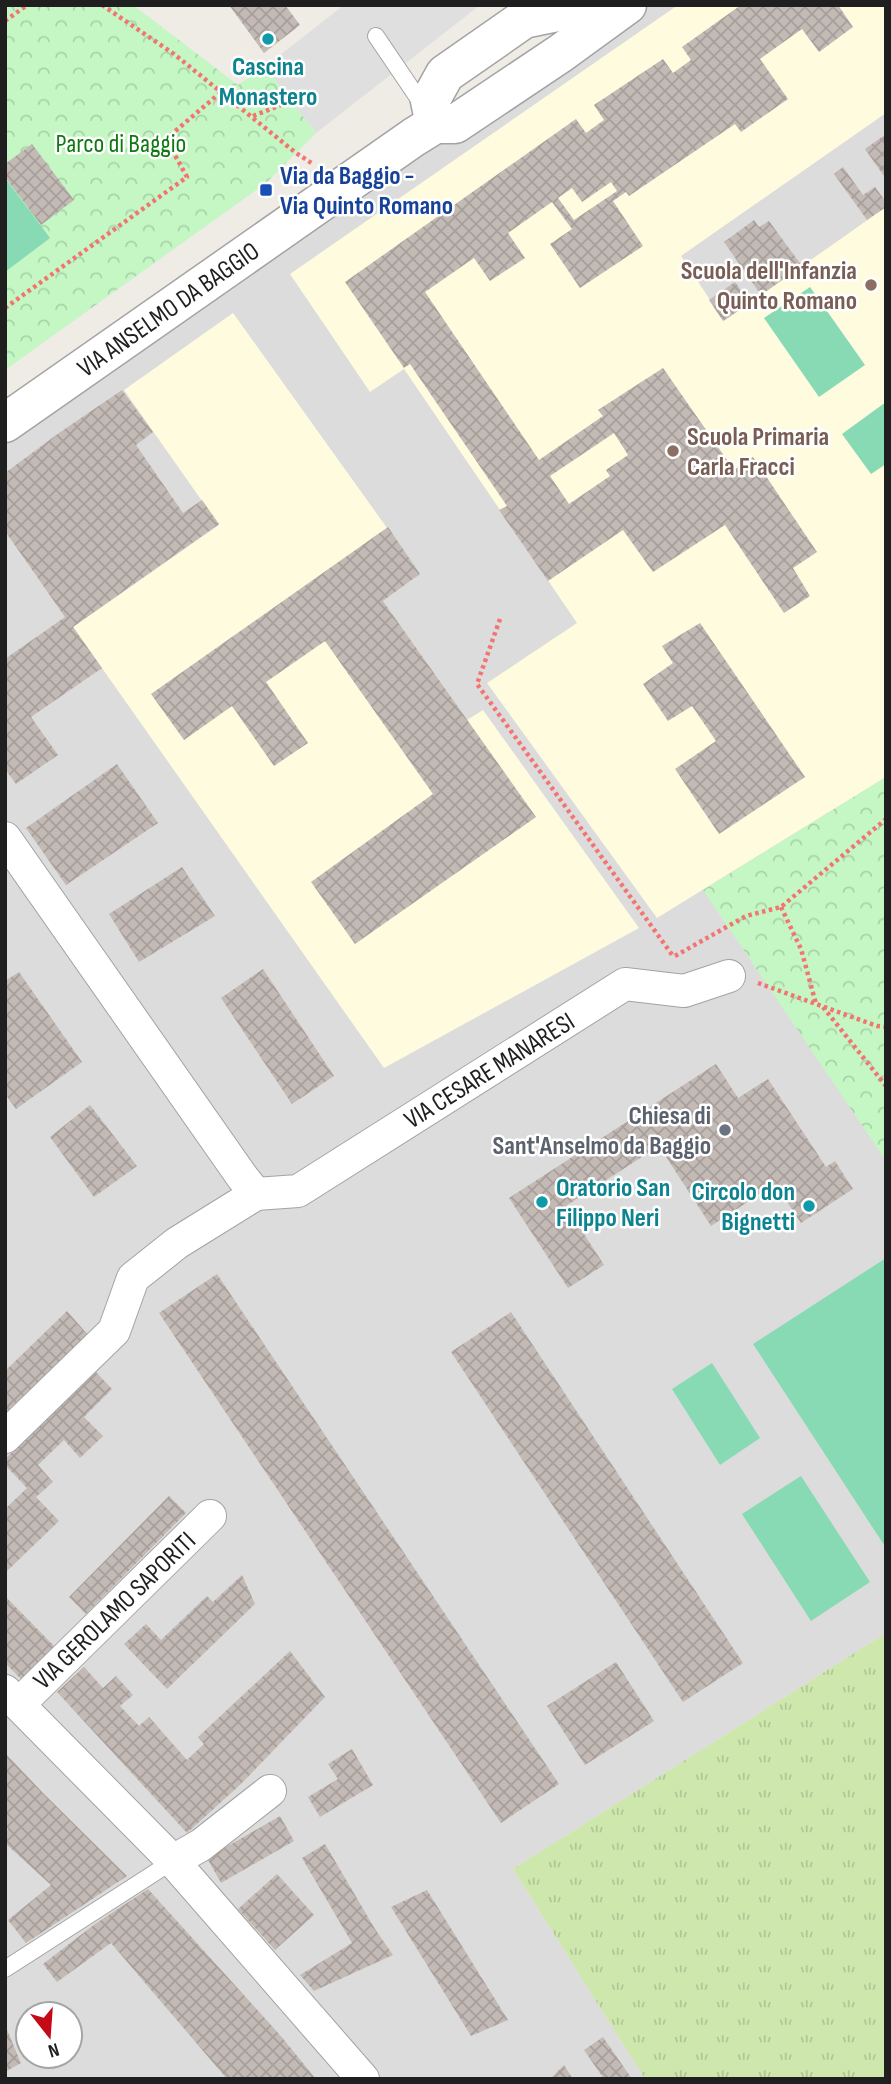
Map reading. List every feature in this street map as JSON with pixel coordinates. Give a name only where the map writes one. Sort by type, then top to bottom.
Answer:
[{"type":"street","name":"VIA ANSELMO DA BAGGIO","points":[[5,423],[435,124],[455,124],[627,5]]},
{"type":"street","points":[[435,124],[430,101],[445,74],[524,19],[576,7],[570,34],[561,53]]},
{"type":"street","points":[[5,838],[256,1194]]},
{"type":"street","name":"VIA CESARE MANARESI","points":[[5,1437],[114,1331],[133,1278],[177,1243],[256,1194],[298,1191],[625,984],[684,991],[729,976]]},
{"type":"street","name":"VIA GEROLAMO SAPORITI","points":[[12,1698],[210,1516]]},
{"type":"street","points":[[12,1698],[173,1861],[363,2079]]},
{"type":"street","points":[[173,1861],[201,1845],[270,1791]]},
{"type":"lane","points":[[376,36],[435,124]]},
{"type":"lane","points":[[5,1969],[173,1861]]},
{"type":"path","points":[[5,21],[27,5]]},
{"type":"path","points":[[102,5],[174,54],[313,164]]},
{"type":"path","points":[[5,308],[187,177],[166,139],[221,92]]},
{"type":"path","points":[[252,116],[291,101]]},
{"type":"path","points":[[500,619],[477,684],[673,957],[746,916],[781,907],[886,819]]},
{"type":"path","points":[[781,907],[801,949],[820,1005],[886,1086]]},
{"type":"path","points":[[729,976],[752,981],[886,1027]]},
{"type":"shaded area","points":[[344,5],[480,5],[316,133],[265,67]]},
{"type":"shaded area","points":[[625,5],[886,5],[886,1633],[513,1869],[645,2079],[5,2079],[5,426]]},
{"type":"shaded area","name":"Scuola Primaria Carla Fracci","points":[[678,5],[886,5],[886,113],[681,256],[724,321],[886,207],[886,777],[657,918],[487,683],[577,623],[404,369],[370,392],[290,274]]},
{"type":"shaded area","points":[[233,313],[420,574],[383,601],[467,720],[483,710],[639,928],[384,1068],[73,627],[219,525],[124,390]]},
{"type":"green space","name":"Parco di Baggio","points":[[5,5],[133,5],[238,85],[265,67],[316,133],[266,183],[5,370]]},
{"type":"green space","points":[[5,178],[50,238],[5,272]]},
{"type":"green space","points":[[810,287],[865,365],[819,397],[764,318]]},
{"type":"green space","points":[[886,402],[886,464],[871,474],[842,434]]},
{"type":"green space","points":[[886,777],[886,1161],[703,890]]},
{"type":"green space","points":[[886,1258],[886,1548],[753,1344]]},
{"type":"green space","points":[[712,1363],[760,1438],[720,1465],[672,1389]]},
{"type":"green space","points":[[801,1476],[870,1582],[811,1621],[742,1514]]},
{"type":"green space","points":[[886,1633],[886,2079],[645,2079],[513,1869]]},
{"type":"building","name":"Cascina Monastero","points":[[229,5],[285,5],[300,25],[264,53]]},
{"type":"building","points":[[741,5],[838,5],[853,27],[819,52],[802,29],[760,59],[788,99],[741,132],[735,124],[629,196],[626,192],[613,201],[643,246],[580,288],[550,244],[572,229],[552,202],[508,233],[525,258],[490,281],[474,258],[425,292],[539,460],[603,416],[598,410],[663,368],[734,470],[753,457],[817,552],[793,568],[810,596],[784,613],[725,525],[653,572],[623,530],[548,581],[499,510],[507,506],[410,364],[404,368],[345,282],[576,119],[586,133],[604,120],[594,105],[663,59],[673,73],[691,60],[682,47]],"holes":[[[611,182],[617,191],[574,220],[558,198],[572,188],[582,202]],[[614,433],[628,455],[606,470],[610,476],[569,504],[550,476]]]},
{"type":"building","points":[[886,134],[886,179],[865,149]]},
{"type":"building","points":[[32,144],[74,200],[41,225],[5,177],[5,164]]},
{"type":"building","points":[[843,167],[863,195],[875,187],[886,202],[886,207],[867,220],[834,174]]},
{"type":"building","points":[[754,220],[759,227],[769,221],[802,266],[761,295],[724,242]]},
{"type":"building","points":[[735,282],[750,303],[723,321],[709,300]]},
{"type":"building","points":[[122,390],[153,432],[136,445],[183,513],[202,500],[219,524],[73,627],[102,668],[31,717],[58,755],[16,784],[5,769],[5,659],[65,617],[5,531],[5,473]]},
{"type":"building","points":[[388,527],[420,574],[383,601],[536,817],[355,944],[311,882],[433,794],[325,641],[266,682],[308,743],[274,766],[232,706],[184,740],[151,694]]},
{"type":"building","points":[[700,623],[805,777],[719,834],[675,769],[716,741],[692,706],[668,721],[643,684],[673,663],[662,646]]},
{"type":"building","points":[[117,764],[158,823],[66,885],[26,828]]},
{"type":"building","points":[[182,867],[215,916],[139,962],[109,914]]},
{"type":"building","points":[[263,969],[334,1076],[292,1104],[221,998]]},
{"type":"building","points":[[19,972],[82,1062],[16,1109],[5,1094],[5,981]]},
{"type":"building","points":[[716,1064],[738,1098],[768,1079],[826,1167],[835,1161],[853,1189],[801,1223],[775,1184],[711,1226],[659,1146],[566,1206],[604,1265],[568,1288],[509,1198]]},
{"type":"building","points":[[90,1105],[137,1166],[94,1197],[50,1137]]},
{"type":"building","points":[[217,1274],[559,1784],[501,1823],[159,1313]]},
{"type":"building","points":[[67,1311],[88,1335],[5,1413],[5,1371]]},
{"type":"building","points":[[511,1312],[743,1663],[683,1702],[451,1352]]},
{"type":"building","points":[[96,1372],[112,1389],[84,1417],[103,1436],[80,1458],[64,1440],[38,1465],[53,1482],[36,1497],[59,1521],[5,1573],[5,1509],[27,1488],[5,1465],[5,1459]]},
{"type":"building","points":[[169,1496],[186,1513],[86,1614],[69,1597]]},
{"type":"building","points":[[242,1575],[255,1604],[167,1689],[124,1644],[146,1624],[161,1640],[207,1596],[213,1602]]},
{"type":"building","points":[[5,1596],[56,1648],[22,1680],[5,1663]]},
{"type":"building","points":[[290,1651],[325,1697],[241,1784],[187,1833],[57,1692],[84,1667],[103,1688],[116,1676],[133,1695],[120,1706],[139,1726],[149,1717],[187,1760],[204,1744],[198,1737]]},
{"type":"building","points":[[616,1662],[654,1721],[585,1765],[547,1706]]},
{"type":"building","points":[[352,1749],[373,1785],[320,1817],[308,1797],[338,1779],[328,1764]]},
{"type":"building","points":[[5,1753],[127,1876],[26,1943],[8,1920],[51,1885],[5,1843],[8,1829],[5,1826]]},
{"type":"building","points":[[280,1816],[294,1841],[221,1883],[207,1858]]},
{"type":"building","points":[[325,1844],[393,1955],[314,1991],[300,1975],[352,1943],[302,1858]]},
{"type":"building","points":[[277,1874],[314,1915],[275,1950],[238,1909]]},
{"type":"building","points":[[148,1889],[280,2035],[316,2079],[227,2079],[111,1943],[57,1982],[43,1964],[95,1924]]},
{"type":"building","points":[[427,1890],[508,2020],[471,2036],[391,1907]]},
{"type":"building","points":[[5,2025],[14,2046],[14,2067],[5,2072]]},
{"type":"building","points":[[603,2037],[632,2079],[604,2079],[584,2050]]},
{"type":"building","points":[[564,2065],[573,2079],[550,2079]]},
{"type":"place","name":"Cascina Monastero","points":[[268,39]]},
{"type":"place","name":"Via da Baggio - Via Quinto Romano","points":[[266,190]]},
{"type":"place","name":"Scuola dell'Infanzia Quinto Romano","points":[[871,285]]},
{"type":"place","name":"Scuola Primaria Carla Fracci","points":[[673,451]]},
{"type":"place","name":"Chiesa di Sant'Anselmo da Baggio","points":[[725,1130]]},
{"type":"place","name":"Oratorio San Filippo Neri","points":[[542,1202]]},
{"type":"place","name":"Circolo don Bignetti","points":[[809,1206]]}]
